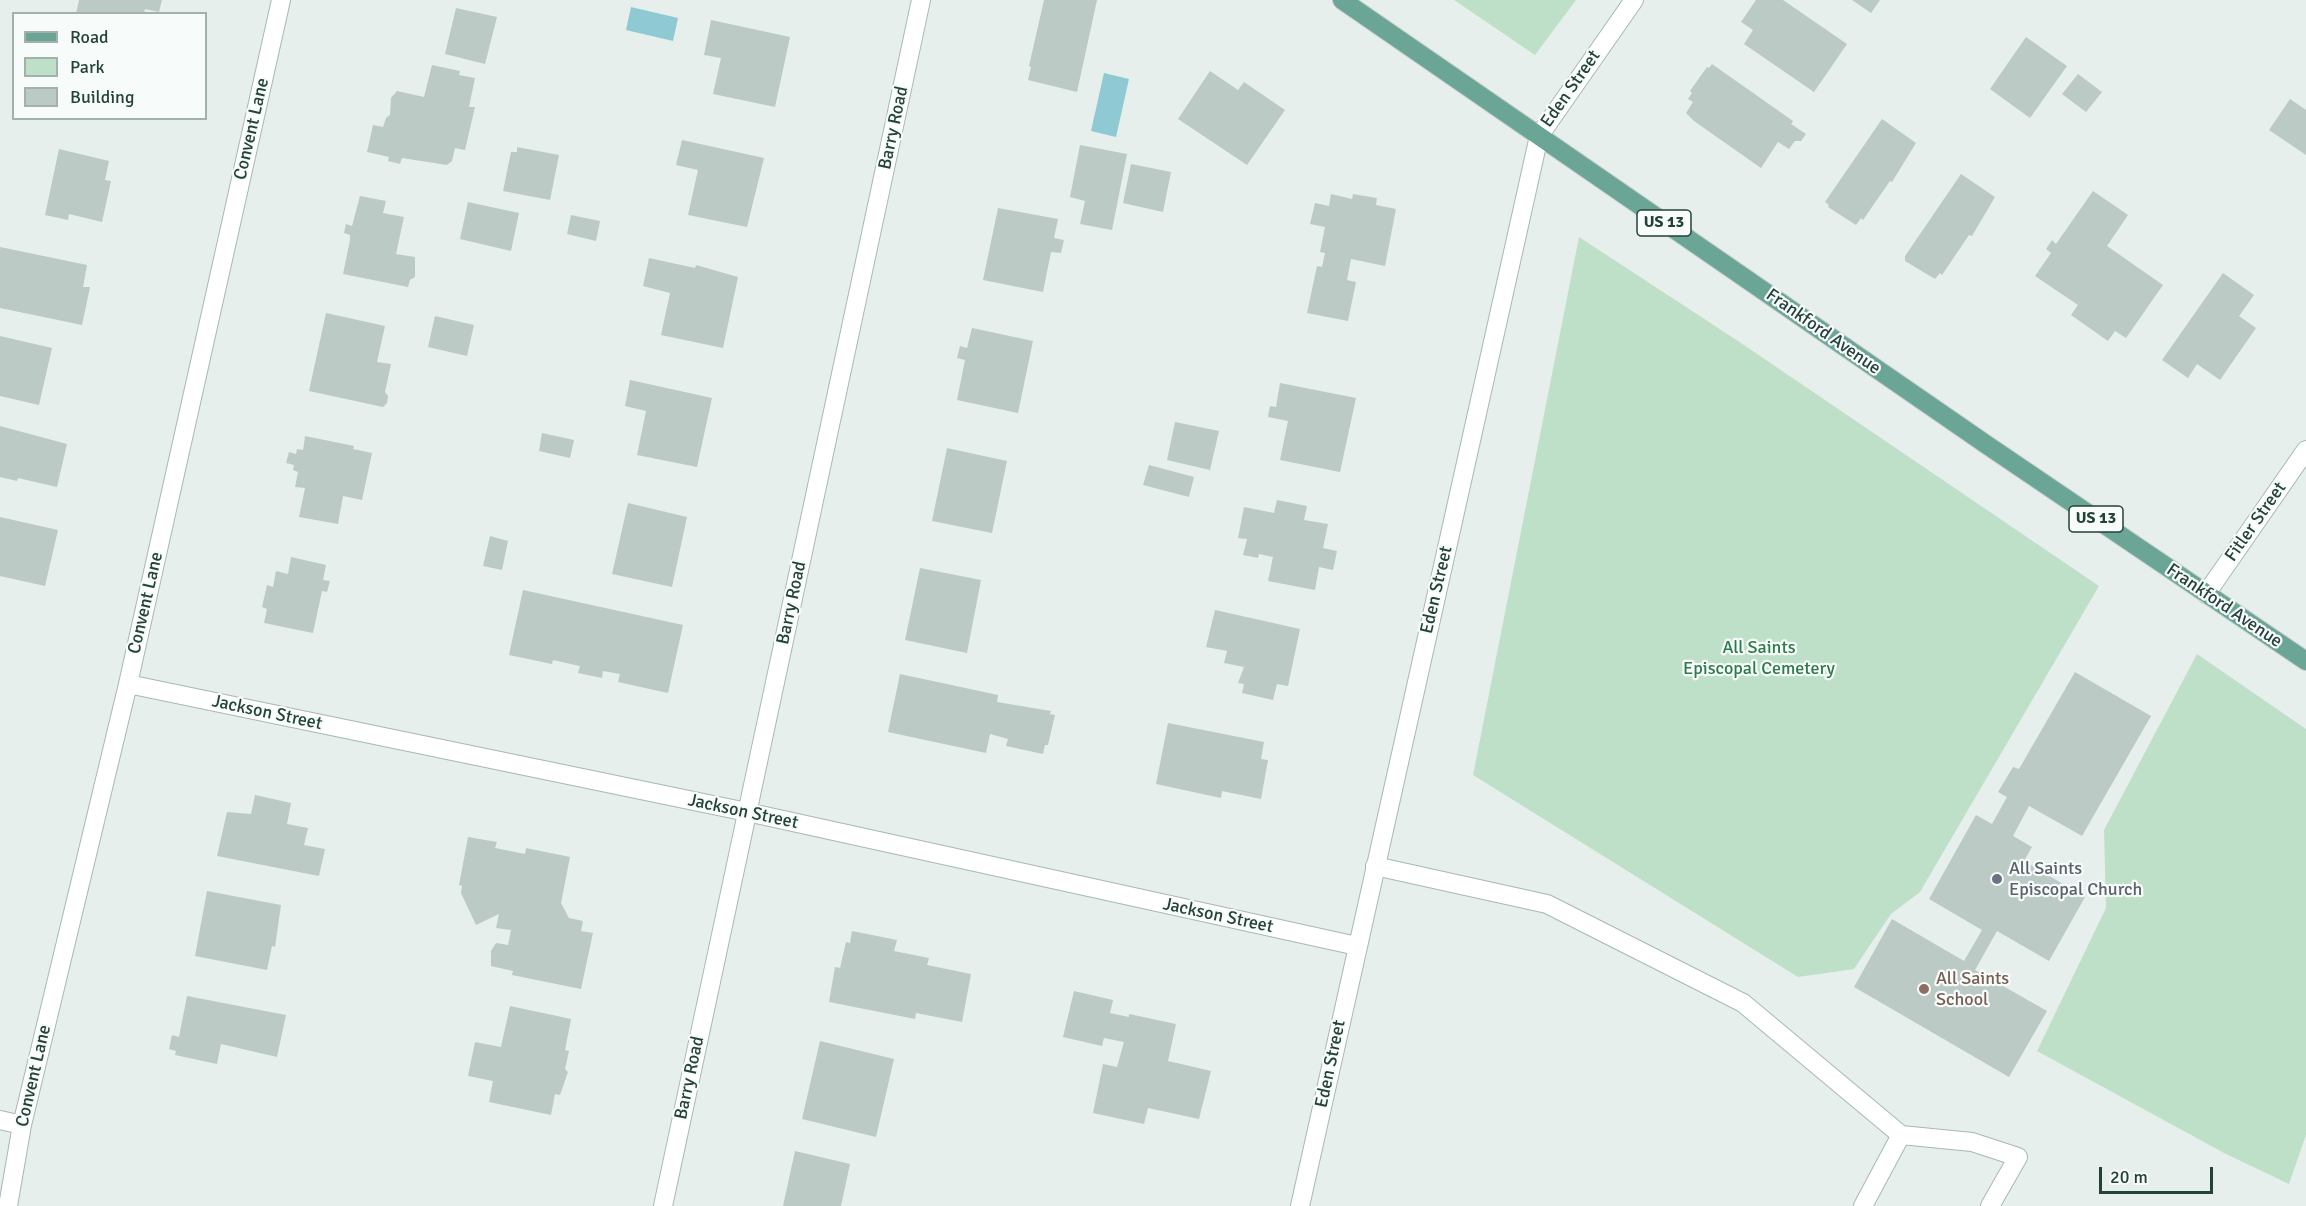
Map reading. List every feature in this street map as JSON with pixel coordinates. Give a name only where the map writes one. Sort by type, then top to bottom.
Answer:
[{"type":"main road","name":"Frankford Avenue","points":[[1342,0],[2306,662]]},
{"type":"street","name":"Convent Lane","points":[[8,1206],[22,1125],[128,684],[281,0]]},
{"type":"street","name":"Barry Road","points":[[663,1206],[921,0]]},
{"type":"street","name":"Eden Street","points":[[1300,1206],[1374,866],[1539,136],[1634,0]]},
{"type":"street","name":"Fitler Street","points":[[2206,594],[2306,450]]},
{"type":"street","name":"Jackson Street","points":[[128,684],[747,812],[1357,946]]},
{"type":"street","points":[[1374,866],[1547,904],[1743,1003],[1901,1135],[1972,1142],[2018,1157],[1990,1206]]},
{"type":"street","points":[[0,1120],[22,1125]]},
{"type":"street","points":[[1863,1206],[1901,1135]]},
{"type":"green space","points":[[1454,0],[1576,0],[1535,55]]},
{"type":"green space","name":"All Saints Episcopal Cemetery","points":[[1579,237],[1738,341],[2099,586],[1920,892],[1891,914],[1854,969],[1798,977],[1473,775]]},
{"type":"green space","points":[[2197,654],[2306,729],[2306,1135],[2289,1184],[2226,1154],[2037,1051],[2106,908],[2104,830]]},
{"type":"water","points":[[631,7],[678,18],[673,41],[626,30]]},
{"type":"water","points":[[1104,73],[1129,79],[1116,137],[1091,131]]},
{"type":"building","points":[[79,0],[162,0],[159,12],[145,9],[144,12],[76,12]]},
{"type":"building","points":[[1044,0],[1097,0],[1077,92],[1028,80]]},
{"type":"building","points":[[1756,0],[1783,0],[1847,44],[1814,92],[1744,44],[1753,30],[1741,22]]},
{"type":"building","points":[[1852,0],[1880,0],[1871,13]]},
{"type":"building","points":[[456,8],[497,17],[485,64],[445,54]]},
{"type":"building","points":[[711,20],[790,37],[775,107],[713,94],[721,58],[704,55]]},
{"type":"building","points":[[2026,37],[2067,66],[2030,118],[1990,89]]},
{"type":"building","points":[[1712,64],[1793,121],[1791,124],[1806,134],[1801,141],[1795,141],[1789,149],[1778,142],[1761,168],[1694,121],[1686,113],[1693,102],[1688,99],[1692,93],[1690,91],[1707,67],[1709,68]]},
{"type":"building","points":[[432,65],[460,71],[459,75],[475,78],[469,107],[475,107],[465,150],[455,148],[452,161],[447,165],[402,158],[400,164],[388,161],[389,157],[367,152],[373,125],[383,127],[386,118],[390,115],[391,98],[397,91],[424,97]]},
{"type":"building","points":[[1210,71],[1238,90],[1244,82],[1285,110],[1247,165],[1178,119]]},
{"type":"building","points":[[2078,74],[2102,92],[2086,112],[2062,94]]},
{"type":"building","points":[[2290,99],[2306,110],[2306,155],[2269,130]]},
{"type":"building","points":[[1882,119],[1916,143],[1892,182],[1890,181],[1863,220],[1861,218],[1856,225],[1828,207],[1829,205],[1825,202]]},
{"type":"building","points":[[682,140],[764,158],[747,227],[688,215],[698,170],[676,165]]},
{"type":"building","points":[[1080,145],[1127,154],[1112,230],[1080,224],[1085,201],[1070,197]]},
{"type":"building","points":[[517,147],[559,155],[550,200],[503,191],[511,152],[517,152]]},
{"type":"building","points":[[59,149],[109,161],[105,180],[111,181],[102,222],[69,214],[68,220],[45,215]]},
{"type":"building","points":[[1131,164],[1171,172],[1163,212],[1123,203]]},
{"type":"building","points":[[1961,174],[1995,197],[1972,236],[1969,235],[1942,275],[1940,273],[1935,279],[1905,261],[1905,256]]},
{"type":"building","points":[[2093,191],[2128,215],[2107,246],[2163,285],[2126,338],[2115,331],[2108,341],[2071,315],[2078,305],[2035,276],[2051,253],[2046,249],[2052,240],[2056,244]]},
{"type":"building","points":[[1331,194],[1352,199],[1353,194],[1377,198],[1376,205],[1396,209],[1385,266],[1351,259],[1347,280],[1356,282],[1348,321],[1307,313],[1317,266],[1322,267],[1325,253],[1320,252],[1325,227],[1310,224],[1315,203],[1329,206]]},
{"type":"building","points":[[360,196],[386,201],[383,213],[404,217],[396,254],[415,257],[415,277],[410,280],[408,287],[343,274],[350,240],[350,235],[344,233],[346,224],[352,226]]},
{"type":"building","points":[[468,202],[519,213],[511,251],[460,239]]},
{"type":"building","points":[[998,208],[1058,219],[1054,238],[1064,240],[1061,253],[1051,252],[1043,292],[983,280]]},
{"type":"building","points":[[571,215],[600,221],[596,241],[567,234]]},
{"type":"building","points":[[0,247],[87,265],[83,287],[90,287],[82,325],[0,308]]},
{"type":"building","points":[[649,258],[695,268],[696,265],[738,277],[723,348],[661,335],[670,293],[643,286]]},
{"type":"building","points":[[2223,273],[2254,295],[2239,316],[2256,328],[2220,380],[2197,364],[2188,378],[2162,360]]},
{"type":"building","points":[[326,313],[385,326],[377,362],[391,364],[385,392],[388,396],[387,403],[383,407],[309,391]]},
{"type":"building","points":[[435,316],[474,325],[467,356],[428,347]]},
{"type":"building","points":[[972,328],[1033,341],[1018,413],[957,400],[965,360],[957,358],[960,346],[967,348]]},
{"type":"building","points":[[0,336],[52,348],[39,405],[0,396]]},
{"type":"building","points":[[630,380],[712,398],[697,467],[637,455],[646,411],[625,406]]},
{"type":"building","points":[[1280,383],[1356,398],[1340,472],[1280,460],[1288,421],[1268,417],[1270,406],[1276,407]]},
{"type":"building","points":[[1175,422],[1219,431],[1210,470],[1167,460]]},
{"type":"building","points":[[0,426],[67,444],[57,487],[18,478],[17,481],[0,477]]},
{"type":"building","points":[[542,433],[574,440],[570,458],[539,451]]},
{"type":"building","points":[[305,436],[354,446],[353,449],[372,453],[362,500],[343,496],[338,524],[299,517],[305,488],[295,487],[298,472],[293,470],[294,465],[286,463],[289,452],[296,454],[297,449],[303,450]]},
{"type":"building","points":[[947,448],[1007,461],[992,533],[932,521]]},
{"type":"building","points":[[1149,465],[1194,477],[1189,497],[1143,485]]},
{"type":"building","points":[[1277,500],[1307,506],[1304,520],[1328,524],[1323,548],[1337,551],[1333,570],[1319,567],[1315,590],[1268,581],[1273,557],[1259,554],[1258,558],[1243,555],[1247,539],[1238,538],[1244,507],[1274,513]]},
{"type":"building","points":[[628,503],[687,517],[672,587],[612,574]]},
{"type":"building","points":[[0,517],[58,530],[45,586],[0,576]]},
{"type":"building","points":[[490,536],[508,541],[502,570],[483,566]]},
{"type":"building","points":[[291,557],[326,565],[323,580],[330,581],[327,592],[322,591],[313,633],[264,623],[267,609],[262,607],[267,585],[273,587],[276,571],[288,574]]},
{"type":"building","points":[[920,568],[981,580],[967,653],[905,640]]},
{"type":"building","points":[[523,590],[683,625],[668,693],[618,682],[620,674],[603,671],[602,678],[578,673],[580,666],[553,660],[552,664],[509,655]]},
{"type":"building","points":[[1215,610],[1300,629],[1288,686],[1277,684],[1273,700],[1242,693],[1244,684],[1238,683],[1244,667],[1224,663],[1227,651],[1206,647]]},
{"type":"building","name":"All Saints Episcopal Church","points":[[2075,672],[2151,716],[2082,836],[2029,806],[2013,836],[2032,847],[2024,861],[2085,897],[2049,961],[1997,931],[1975,970],[2047,1011],[2009,1077],[1854,987],[1892,919],[1964,961],[1982,930],[1929,899],[1976,815],[1992,824],[2007,797],[1998,792],[2013,767],[2019,769]]},
{"type":"building","points":[[900,674],[998,695],[997,702],[1051,711],[1050,714],[1055,715],[1048,745],[1045,745],[1043,754],[1006,746],[1008,739],[990,734],[986,753],[888,732]]},
{"type":"building","points":[[1168,723],[1264,742],[1261,759],[1268,760],[1261,799],[1222,791],[1221,798],[1156,784]]},
{"type":"building","points":[[255,795],[291,803],[287,824],[308,828],[304,845],[325,849],[319,876],[217,856],[227,812],[251,814]]},
{"type":"building","points":[[468,837],[497,842],[495,848],[525,854],[526,848],[570,857],[561,903],[569,918],[583,921],[581,931],[593,933],[581,989],[512,975],[513,971],[491,966],[491,951],[496,943],[508,945],[511,930],[496,928],[499,914],[476,925],[461,893],[462,886],[459,885]]},
{"type":"building","points":[[207,891],[281,905],[275,947],[272,946],[267,970],[195,956]]},
{"type":"building","points":[[852,931],[897,940],[894,951],[929,958],[927,965],[971,974],[962,1022],[916,1013],[915,1019],[829,1002],[835,967],[840,968],[846,942],[850,943]]},
{"type":"building","points":[[1074,991],[1113,1000],[1110,1013],[1129,1017],[1129,1014],[1176,1024],[1168,1061],[1211,1071],[1199,1119],[1148,1108],[1144,1124],[1093,1113],[1103,1064],[1117,1067],[1124,1042],[1104,1038],[1102,1046],[1063,1037]]},
{"type":"building","points":[[187,996],[286,1015],[277,1057],[221,1044],[217,1064],[175,1055],[176,1051],[169,1049],[172,1035],[179,1037]]},
{"type":"building","points":[[510,1006],[571,1019],[565,1050],[569,1051],[565,1069],[568,1072],[560,1095],[555,1094],[551,1115],[489,1102],[493,1081],[468,1076],[475,1042],[501,1047]]},
{"type":"building","points":[[820,1041],[894,1059],[876,1137],[802,1119]]},
{"type":"building","points":[[795,1151],[850,1164],[841,1206],[783,1206]]},
{"type":"place","name":"All Saints Episcopal Church","points":[[1997,879]]},
{"type":"place","name":"All Saints School","points":[[1924,989]]}]
